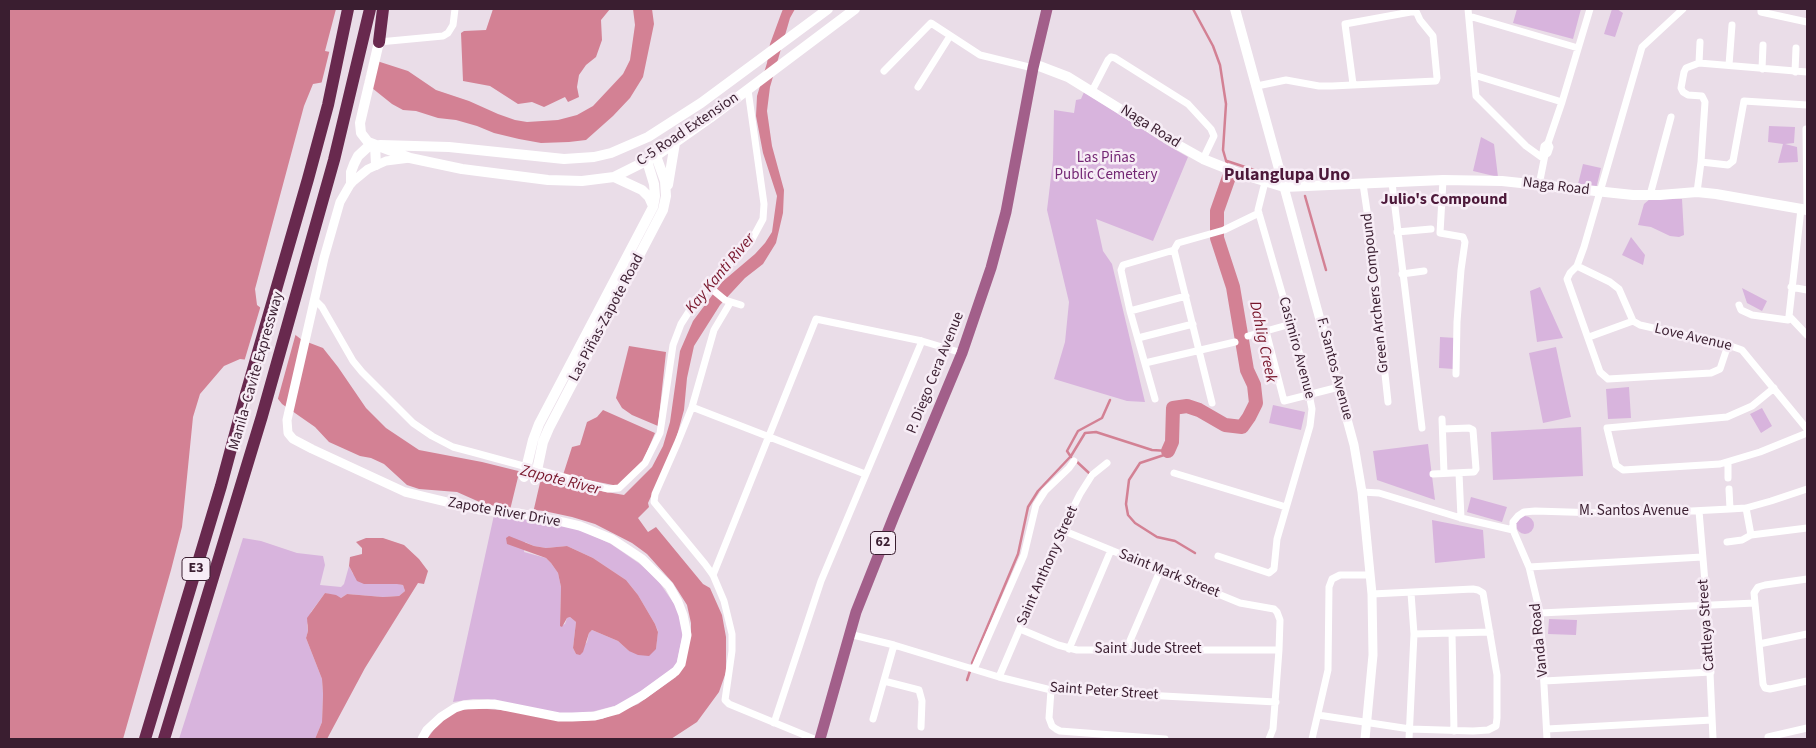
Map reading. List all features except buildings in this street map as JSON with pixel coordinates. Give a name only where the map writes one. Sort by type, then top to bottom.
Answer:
[{"type":"highway","name":"Manila–Cavite Expressway","points":[[145,739],[221,486],[328,105],[348,9]]},
{"type":"highway","name":"Manila–Cavite Expressway","points":[[164,739],[288,324],[347,110],[370,9]]},
{"type":"highway","points":[[379,46],[383,9]]},
{"type":"main road","name":"C-5 Road Extension","points":[[375,145],[449,147],[564,159],[594,157],[626,148],[648,137],[701,103],[828,9]]},
{"type":"main road","name":"C-5 Road Extension","points":[[375,145],[410,158],[462,169],[548,180],[582,181],[614,177],[652,158],[675,143],[855,9]]},
{"type":"main road","name":"P. Diego Cera Avenue","points":[[820,739],[849,634],[894,516],[962,353],[991,268],[1004,222],[1033,66],[1047,9]]},
{"type":"main road","name":"F. Santos Avenue","points":[[1236,9],[1284,187]]},
{"type":"main road","points":[[375,145],[365,140],[361,133],[361,118],[379,46]]},
{"type":"main road","name":"Naga Road","points":[[1033,66],[1068,77],[1203,159],[1284,187],[1443,180],[1502,181],[1599,193],[1650,195],[1697,192],[1805,209]]},
{"type":"main road","points":[[738,76],[751,88]]},
{"type":"main road","points":[[666,196],[675,143]]},
{"type":"main road","points":[[375,145],[376,164]]},
{"type":"main road","points":[[351,183],[351,172],[358,156],[375,145]]},
{"type":"main road","name":"Las Piñas-Zapote Road","points":[[535,480],[542,448],[549,428],[658,222],[665,205],[665,182],[652,158]]},
{"type":"main road","name":"Las Piñas-Zapote Road","points":[[524,477],[531,445],[539,424],[653,207],[655,196],[652,158]]},
{"type":"main road","points":[[614,177],[642,190],[649,197],[653,207]]},
{"type":"street","points":[[379,46],[443,36],[451,29],[455,9]]},
{"type":"street","points":[[1539,185],[1544,146],[1548,143],[1562,102],[1590,9]]},
{"type":"street","points":[[1762,9],[1761,12],[1807,22]]},
{"type":"street","points":[[1257,86],[1286,80],[1319,86],[1436,81],[1433,36],[1415,10],[1345,24],[1353,84]]},
{"type":"street","points":[[1679,10],[1642,47],[1584,248],[1577,266],[1570,272],[1568,279],[1600,372],[1604,377],[1612,379],[1711,374],[1720,368],[1728,345]]},
{"type":"street","points":[[1544,157],[1526,146],[1476,96],[1469,12],[1578,48]]},
{"type":"street","points":[[884,71],[931,23],[980,55],[1033,66]]},
{"type":"street","points":[[1729,66],[1732,25]]},
{"type":"street","points":[[918,87],[950,36]]},
{"type":"street","points":[[1699,63],[1700,42]]},
{"type":"street","points":[[1762,68],[1763,45]]},
{"type":"street","points":[[1795,72],[1796,48]]},
{"type":"street","points":[[1092,91],[1108,60],[1111,57],[1115,58],[1188,104],[1212,129],[1214,136],[1203,159]]},
{"type":"street","points":[[1697,192],[1705,102],[1702,96],[1685,94],[1681,88],[1684,72],[1690,66],[1699,63],[1807,72]]},
{"type":"street","points":[[1474,75],[1562,102]]},
{"type":"street","points":[[315,300],[322,307],[353,361],[362,372],[413,423],[427,433],[453,447],[613,489],[619,488],[634,476],[656,443],[660,432],[673,345],[681,324],[694,302],[750,243],[762,219],[764,204],[751,88]]},
{"type":"street","points":[[1701,162],[1728,165],[1733,161],[1744,102],[1807,105]]},
{"type":"street","points":[[1650,195],[1671,117]]},
{"type":"street","points":[[1739,305],[1741,310],[1752,315],[1788,320],[1791,287],[1805,209],[1806,129]]},
{"type":"street","name":"Zapote River Drive","points":[[410,158],[376,164],[359,175],[344,193],[324,258],[287,420],[288,433],[293,439],[405,492],[480,510],[518,513],[563,522],[580,526],[612,539],[642,558],[661,576],[678,602],[686,624],[687,635],[681,664],[671,676],[629,704],[606,714],[559,717],[494,704],[464,705],[441,716],[427,730],[422,739]]},
{"type":"street","points":[[1443,180],[1440,233],[1463,237],[1465,242],[1458,313],[1456,374]]},
{"type":"street","name":"Casimiro Avenue","points":[[1218,556],[1269,573],[1272,572],[1274,569],[1277,539],[1310,426],[1312,409],[1310,395],[1258,212],[1265,182]]},
{"type":"street","points":[[1392,183],[1422,428]]},
{"type":"street","name":"Green Archers Compound","points":[[1363,184],[1377,278],[1377,300],[1388,402]]},
{"type":"street","name":"F. Santos Avenue","points":[[1284,187],[1354,444],[1362,492],[1372,594],[1373,655],[1365,739]]},
{"type":"street","points":[[1156,399],[1130,311],[1121,270],[1123,265],[1174,250],[1178,243],[1224,230],[1258,212]]},
{"type":"street","points":[[1397,232],[1431,229]]},
{"type":"street","points":[[1174,250],[1212,403]]},
{"type":"street","name":"Love Avenue","points":[[1577,266],[1610,282],[1619,289],[1633,321],[1640,325],[1672,334],[1728,345],[1742,350],[1807,431]]},
{"type":"street","points":[[1402,274],[1424,271]]},
{"type":"street","points":[[710,287],[728,301],[741,305]]},
{"type":"street","points":[[1791,287],[1807,290]]},
{"type":"street","points":[[1130,311],[1186,296]]},
{"type":"street","points":[[728,301],[714,330],[692,407],[678,444],[654,494],[654,502],[713,575],[724,601],[732,634],[732,651],[725,700],[729,704],[814,739]]},
{"type":"street","points":[[1789,316],[1807,335]]},
{"type":"street","points":[[713,575],[816,319],[922,341],[962,353]]},
{"type":"street","name":"Love Avenue","points":[[1589,337],[1633,321]]},
{"type":"street","points":[[1138,338],[1193,324]]},
{"type":"street","points":[[1248,336],[1291,324]]},
{"type":"street","points":[[1266,331],[1283,400],[1339,387]]},
{"type":"street","points":[[774,723],[821,581],[922,341]]},
{"type":"street","points":[[1145,363],[1236,342]]},
{"type":"street","points":[[1774,388],[1752,406],[1726,417],[1607,428],[1616,465],[1624,470],[1720,464],[1760,452],[1807,431]]},
{"type":"street","points":[[692,407],[865,474]]},
{"type":"street","points":[[1442,418],[1444,473]]},
{"type":"street","points":[[1433,474],[1476,471],[1474,430],[1469,428],[1443,429]]},
{"type":"street","points":[[974,669],[1024,555],[1036,505],[1045,491],[1074,461]]},
{"type":"street","points":[[1728,462],[1728,478]]},
{"type":"street","name":"Saint Anthony Street","points":[[999,677],[1062,530],[1080,494],[1092,475],[1107,463]]},
{"type":"street","points":[[1174,473],[1286,507]]},
{"type":"street","points":[[1459,473],[1461,518]]},
{"type":"street","points":[[1729,489],[1730,509]]},
{"type":"street","name":"M. Santos Avenue","points":[[1512,530],[1513,522],[1524,512],[1633,514],[1746,508],[1807,489]]},
{"type":"street","points":[[1362,492],[1379,493],[1461,518],[1512,530]]},
{"type":"street","points":[[1746,508],[1751,534]]},
{"type":"street","name":"Cattleya Street","points":[[1699,511],[1707,606],[1713,739]]},
{"type":"street","points":[[1727,542],[1742,540],[1751,534],[1807,528]]},
{"type":"street","name":"Saint Mark Street","points":[[1062,530],[1240,603],[1274,609],[1280,620],[1279,650]]},
{"type":"street","name":"Vanda Road","points":[[1512,530],[1529,568],[1540,613],[1547,739]]},
{"type":"street","points":[[1069,649],[1111,550]]},
{"type":"street","points":[[1529,568],[1702,557]]},
{"type":"street","points":[[1126,650],[1160,571]]},
{"type":"street","points":[[1312,739],[1328,670],[1329,587],[1332,579],[1340,575],[1370,575]]},
{"type":"street","points":[[1807,579],[1765,585],[1758,587],[1754,593],[1763,684],[1765,688],[1770,689],[1807,682]]},
{"type":"street","points":[[1318,716],[1410,729],[1454,731],[1492,729],[1497,723],[1497,675],[1485,597],[1481,591],[1473,589],[1372,594]]},
{"type":"street","points":[[1409,739],[1414,634],[1411,592]]},
{"type":"street","points":[[1540,613],[1755,603]]},
{"type":"street","name":"Saint Jude Street","points":[[1020,629],[1069,649],[1077,650],[1279,650]]},
{"type":"street","points":[[1414,634],[1490,632]]},
{"type":"street","points":[[1452,633],[1454,731]]},
{"type":"street","name":"Saint Peter Street","points":[[849,634],[1051,690],[1276,702]]},
{"type":"street","points":[[1759,644],[1807,634]]},
{"type":"street","points":[[873,719],[894,645]]},
{"type":"street","points":[[1269,739],[1273,730],[1279,650]]},
{"type":"street","points":[[1544,681],[1711,672]]},
{"type":"street","points":[[884,680],[919,690],[922,701],[920,727]]},
{"type":"street","points":[[1051,690],[1050,718],[1052,726],[1056,729],[1133,738],[1165,739]]},
{"type":"street","points":[[1547,729],[1712,720]]},
{"type":"street","points":[[1768,739],[1768,737],[1807,728]]},
{"type":"street","points":[[1473,731],[1475,739]]},
{"type":"green space","points":[[1517,9],[1581,9],[1573,39],[1513,23]]},
{"type":"green space","points":[[1612,9],[1617,9],[1623,13],[1615,37],[1604,34]]},
{"type":"green space","name":"Las Piñas Public Cemetery","points":[[1084,92],[1188,157],[1153,241],[1096,219],[1103,251],[1112,264],[1145,402],[1127,401],[1054,379],[1065,342],[1069,302],[1047,210],[1053,160],[1054,110],[1074,113],[1076,100],[1081,99]]},
{"type":"green space","points":[[1769,126],[1795,127],[1794,143],[1785,144],[1797,147],[1798,162],[1778,163],[1783,144],[1768,142]]},
{"type":"green space","points":[[1481,137],[1494,144],[1498,177],[1473,171]]},
{"type":"green space","points":[[1583,164],[1601,168],[1596,189],[1578,184]]},
{"type":"green space","points":[[1651,198],[1682,199],[1684,235],[1679,237],[1670,236],[1651,227],[1638,225],[1644,204]]},
{"type":"green space","points":[[1631,237],[1645,255],[1643,265],[1622,255]]},
{"type":"green space","points":[[1540,287],[1563,338],[1537,342],[1530,291]]},
{"type":"green space","points":[[1742,288],[1767,301],[1762,311],[1747,303]]},
{"type":"green space","points":[[1440,337],[1456,338],[1454,369],[1439,368]]},
{"type":"green space","points":[[1556,347],[1571,417],[1543,423],[1529,353]]},
{"type":"green space","points":[[1629,387],[1631,418],[1608,419],[1606,389]]},
{"type":"green space","points":[[1273,405],[1305,412],[1301,430],[1269,423]]},
{"type":"green space","points":[[1762,408],[1772,426],[1761,433],[1750,414]]},
{"type":"green space","points":[[1581,427],[1583,476],[1493,480],[1491,432]]},
{"type":"green space","points":[[1428,444],[1435,500],[1377,480],[1373,451]]},
{"type":"green space","points":[[1471,497],[1507,507],[1502,522],[1467,512]]},
{"type":"green space","points":[[494,515],[563,525],[585,532],[611,544],[640,564],[657,579],[677,608],[682,627],[682,638],[677,662],[672,669],[618,705],[591,712],[563,714],[488,699],[453,702]],"holes":[[[525,542],[546,548],[567,546],[593,558],[626,580],[638,595],[655,624],[658,631],[656,649],[629,651],[618,641],[592,630],[589,633],[587,642],[576,654],[573,648],[576,622],[570,617],[567,618],[565,624],[560,626],[561,587],[558,573],[546,558],[524,552]]]},
{"type":"green space","points":[[1521,516],[1529,516],[1534,521],[1532,532],[1521,534],[1516,529],[1516,521]]},
{"type":"green space","points":[[1432,520],[1483,530],[1485,558],[1435,563]]},
{"type":"green space","points":[[243,538],[261,541],[297,553],[323,556],[325,565],[320,585],[341,587],[344,584],[349,566],[353,574],[403,585],[405,591],[399,596],[383,597],[347,594],[341,598],[325,593],[311,612],[306,638],[322,679],[323,694],[322,722],[315,739],[179,739]]},
{"type":"green space","points":[[1549,619],[1577,620],[1576,635],[1548,634]]},
{"type":"shaded area","points":[[9,9],[336,9],[325,51],[377,61],[408,71],[436,90],[515,120],[527,122],[558,120],[577,115],[593,106],[623,74],[630,60],[635,25],[633,9],[652,9],[654,24],[643,77],[630,98],[586,140],[541,143],[519,139],[456,120],[403,110],[392,104],[367,84],[336,80],[313,84],[304,106],[255,289],[257,305],[302,340],[323,348],[366,408],[386,428],[419,450],[482,462],[595,490],[624,495],[652,467],[663,446],[670,422],[680,351],[693,321],[722,282],[755,254],[772,232],[777,196],[763,153],[756,116],[757,96],[767,63],[770,44],[783,9],[795,9],[790,18],[770,87],[767,111],[772,146],[784,190],[783,213],[776,243],[763,264],[745,278],[720,305],[694,346],[687,378],[684,410],[675,443],[648,503],[649,507],[638,518],[648,532],[656,527],[703,584],[710,588],[722,615],[726,637],[726,672],[719,692],[697,722],[671,739],[427,739],[438,724],[456,711],[474,708],[580,721],[602,719],[638,704],[676,677],[691,634],[691,623],[687,605],[673,583],[647,554],[632,543],[595,524],[544,511],[484,504],[457,492],[419,489],[407,485],[384,464],[329,442],[315,427],[282,404],[248,360],[240,359],[224,366],[200,394],[193,417],[182,527],[123,739],[9,739]]},
{"type":"shaded area","points":[[493,9],[610,9],[601,20],[602,40],[596,57],[586,65],[579,75],[577,87],[579,97],[568,102],[565,97],[544,107],[532,102],[518,104],[490,86],[463,81],[461,33],[464,31],[486,30]]},
{"type":"shaded area","points":[[629,346],[666,352],[658,426],[632,415],[622,408],[616,398]]},
{"type":"shaded area","points":[[603,410],[655,433],[643,461],[618,486],[563,475],[572,447],[580,445],[587,422],[597,417]]},
{"type":"shaded area","points":[[509,536],[534,546],[546,548],[567,546],[593,558],[626,580],[638,595],[655,624],[658,632],[656,649],[649,656],[638,655],[629,651],[618,641],[592,630],[589,633],[583,652],[580,655],[576,654],[573,648],[576,622],[570,617],[567,618],[562,627],[560,626],[561,587],[558,573],[546,558],[507,544],[506,538]]},
{"type":"shaded area","points":[[366,538],[383,538],[404,545],[419,559],[428,571],[424,584],[418,583],[365,668],[327,739],[315,739],[322,722],[323,694],[322,679],[306,638],[308,631],[307,618],[325,593],[341,598],[347,594],[383,597],[399,596],[405,591],[403,585],[364,584],[357,581],[349,566],[350,557],[362,554],[362,548],[356,542]]},
{"type":"pier","points":[[330,49],[371,57],[364,86],[336,82],[321,85]]},
{"type":"pier","points":[[261,305],[296,333],[277,402],[256,371],[247,362],[244,362]]},
{"type":"pier","points":[[520,469],[542,474],[533,513],[510,510]]},
{"type":"waterway","name":"Dahlig Creek","points":[[1193,9],[1213,46],[1220,65],[1226,104],[1223,150],[1227,164]]},
{"type":"waterway","name":"Dahlig Creek","points":[[1227,161],[1278,178]]},
{"type":"waterway","name":"Dahlig Creek","points":[[1168,451],[1172,442],[1173,408],[1187,406],[1199,410],[1225,425],[1242,427],[1256,403],[1254,385],[1247,370],[1233,287],[1217,238],[1217,211],[1229,177]]},
{"type":"waterway","name":"Dahlig Creek","points":[[1289,180],[1300,179],[1302,183]]},
{"type":"waterway","name":"Dahlig Creek","points":[[1305,196],[1326,270]]},
{"type":"waterway","points":[[1071,457],[1067,451],[1078,431],[1102,418],[1110,400]]},
{"type":"waterway","name":"Dahlig Creek","points":[[972,663],[1018,554],[1028,507],[1038,491],[1071,456],[1085,433],[1096,432],[1152,450],[1168,451]]},
{"type":"waterway","name":"Dahlig Creek","points":[[1168,451],[1164,455],[1140,463],[1129,480],[1126,504],[1128,515],[1135,523],[1157,537],[1175,541],[1195,553]]},
{"type":"waterway","points":[[1075,460],[1089,473]]},
{"type":"waterway","points":[[967,680],[970,671]]},
{"type":"district","name":"Pulanglupa Uno","points":[[1287,176]]},
{"type":"district","name":"Julio's Compound","points":[[1444,200]]},
{"type":"water label","name":"Kay Kanti River","points":[[721,274]]},
{"type":"water label","name":"Zapote River","points":[[560,481]]}]
